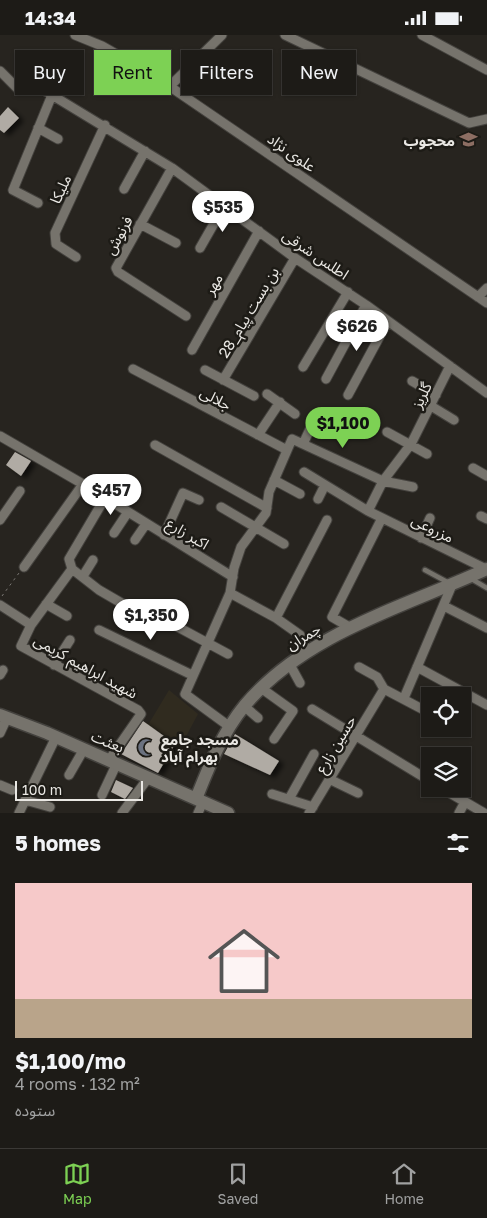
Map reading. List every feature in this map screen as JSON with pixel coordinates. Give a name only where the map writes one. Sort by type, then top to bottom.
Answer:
[{"type":"street","name":"علوی نژاد","points":[[75,35],[109,50]]},
{"type":"street","points":[[171,85],[222,35]]},
{"type":"street","points":[[284,35],[469,123],[487,119]]},
{"type":"street","points":[[422,35],[487,70]]},
{"type":"street","name":"اطلس شرقی","points":[[0,71],[15,86]]},
{"type":"street","name":"علوی نژاد","points":[[171,87],[487,303]]},
{"type":"street","points":[[38,203],[13,190],[52,95]]},
{"type":"street","name":"اطلس شرقی","points":[[52,95],[105,125],[172,168],[295,258],[348,292],[487,393]]},
{"type":"street","name":"ملیکا","points":[[76,257],[56,244],[55,233],[105,125]]},
{"type":"street","points":[[38,128],[58,139]]},
{"type":"street","points":[[124,189],[145,151]]},
{"type":"street","name":"فرنوش","points":[[172,168],[117,263],[118,273],[186,316]]},
{"type":"street","points":[[200,248],[224,206]]},
{"type":"street","points":[[140,224],[176,243]]},
{"type":"street","name":"مهر","points":[[192,350],[259,231]]},
{"type":"street","name":"بن بست پیام_28","points":[[223,380],[295,258]]},
{"type":"street","points":[[478,297],[487,288]]},
{"type":"street","points":[[304,367],[348,292]]},
{"type":"street","points":[[326,379],[366,305]]},
{"type":"street","points":[[348,395],[388,321]]},
{"type":"street","name":"گلریز","points":[[368,511],[384,481],[411,444],[450,366]]},
{"type":"street","name":"جلالی","points":[[133,369],[287,450]]},
{"type":"street","points":[[206,370],[254,396]]},
{"type":"street","points":[[412,381],[436,395]]},
{"type":"street","points":[[267,394],[280,401],[295,414]]},
{"type":"street","points":[[258,435],[280,401]]},
{"type":"street","points":[[431,406],[454,420]]},
{"type":"street","points":[[303,444],[317,414]]},
{"type":"street","points":[[387,432],[427,454]]},
{"type":"street","name":"اکبر زارع","points":[[0,436],[83,484],[233,577]]},
{"type":"street","points":[[230,727],[185,693],[230,593],[241,547],[266,513],[269,493],[292,439],[384,481],[413,487]]},
{"type":"street","points":[[156,445],[267,508]]},
{"type":"street","points":[[473,468],[487,476]]},
{"type":"street","name":"مزروعی","points":[[304,472],[368,511],[486,569]]},
{"type":"street","points":[[274,480],[300,494]]},
{"type":"street","points":[[24,567],[83,484]]},
{"type":"street","points":[[318,499],[325,485]]},
{"type":"street","points":[[0,519],[20,491]]},
{"type":"street","points":[[164,535],[184,493],[199,501]]},
{"type":"street","points":[[105,498],[69,559],[72,569],[99,590],[149,619],[176,626],[228,654]]},
{"type":"street","points":[[221,507],[284,544]]},
{"type":"street","points":[[114,533],[128,512]]},
{"type":"street","points":[[352,628],[332,617],[382,518]]},
{"type":"street","points":[[421,538],[430,518]]},
{"type":"street","points":[[276,617],[327,520]]},
{"type":"street","points":[[136,540],[146,523]]},
{"type":"street","points":[[82,576],[93,560]]},
{"type":"street","points":[[0,605],[31,625],[72,569]]},
{"type":"street","name":"چمران","points":[[199,805],[212,757],[230,727],[244,706],[289,663],[352,628],[486,569]]},
{"type":"street","points":[[404,698],[452,585]]},
{"type":"street","points":[[230,593],[276,617],[300,635],[307,652]]},
{"type":"street","points":[[46,604],[67,615]]},
{"type":"street","points":[[444,606],[487,628]]},
{"type":"street","name":"شهید ابراهیم کریمی","points":[[31,625],[21,646],[138,710],[141,714],[113,761]]},
{"type":"street","points":[[99,630],[192,675]]},
{"type":"street","points":[[54,665],[70,639]]},
{"type":"street","points":[[289,663],[300,683]]},
{"type":"street","points":[[359,667],[377,677],[384,689],[421,708]]},
{"type":"street","points":[[417,667],[448,687]]},
{"type":"street","points":[[261,688],[293,711],[274,739]]},
{"type":"street","name":"حسین زارع","points":[[311,810],[384,689]]},
{"type":"street","points":[[471,699],[487,705]]},
{"type":"street","points":[[244,706],[258,718]]},
{"type":"street","points":[[312,709],[421,776]]},
{"type":"street","points":[[0,733],[3,717]]},
{"type":"street","name":"بعثت","points":[[3,717],[56,737],[149,777],[199,805],[228,813]]},
{"type":"street","points":[[19,813],[56,737]]},
{"type":"street","points":[[69,775],[84,749]]},
{"type":"street","points":[[289,799],[314,754]]},
{"type":"street","points":[[102,795],[113,761]]},
{"type":"street","points":[[122,813],[149,777]]},
{"type":"street","points":[[330,779],[358,793]]},
{"type":"street","points":[[0,785],[12,790]]},
{"type":"street","points":[[272,794],[289,799],[311,810]]},
{"type":"street","points":[[457,797],[484,813]]},
{"type":"street","points":[[25,800],[50,807]]},
{"type":"street","points":[[459,813],[465,802]]},
{"type":"lane","points":[[425,570],[452,585]]},
{"type":"lane","points":[[468,577],[487,588]]},
{"type":"path","points":[[0,599],[24,567]]},
{"type":"shaded area","points":[[169,690],[198,714],[181,746],[148,725]]},
{"type":"building","points":[[8,107],[19,118],[4,133],[0,130],[0,116]]},
{"type":"building","points":[[15,452],[31,461],[21,476],[6,465]]},
{"type":"building","name":"مسجد جامع بهرام آباد","points":[[143,721],[175,744],[158,773],[121,754]]},
{"type":"building","points":[[235,734],[279,761],[270,775],[224,754]]},
{"type":"building","points":[[116,780],[133,788],[125,799],[111,792]]},
{"type":"place","name":"محجوب","points":[[469,140]]},
{"type":"place","name":"مسجد جامع بهرام آباد","points":[[147,748]]}]
